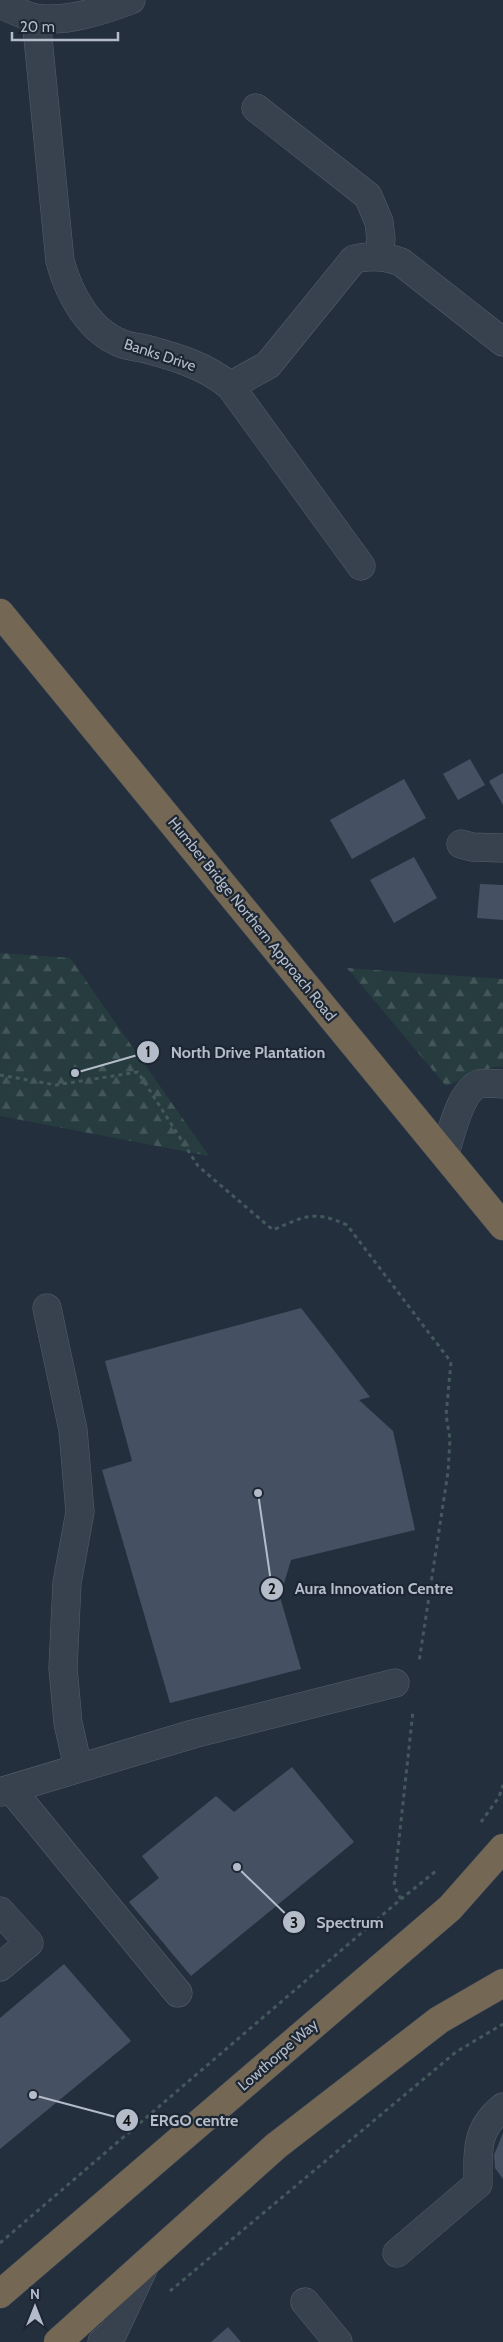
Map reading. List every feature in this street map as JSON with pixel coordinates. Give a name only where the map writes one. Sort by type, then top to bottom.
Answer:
[{"type":"highway","name":"Humber Bridge Northern Approach Road","points":[[0,613],[503,1226]]},
{"type":"highway","name":"Lowthorpe Way","points":[[0,2294],[450,1908],[503,1848]]},
{"type":"highway","points":[[58,2342],[144,2267],[276,2146],[439,2020],[503,1983]]},
{"type":"street","points":[[0,4],[36,18],[81,15],[103,11],[131,0]]},
{"type":"street","name":"Banks Drive","points":[[36,18],[60,261],[72,295],[81,310],[93,323],[122,344],[193,364],[216,374],[230,386],[361,566]]},
{"type":"street","points":[[256,108],[368,196],[379,222],[381,239],[379,256]]},
{"type":"street","points":[[230,386],[268,365],[354,260],[379,256],[401,262],[503,342]]},
{"type":"street","points":[[461,844],[472,847],[503,848]]},
{"type":"street","points":[[445,1153],[458,1113],[469,1091],[480,1084],[503,1084]]},
{"type":"street","points":[[47,1308],[73,1430],[80,1512],[67,1583],[63,1668],[68,1723],[78,1768]]},
{"type":"street","points":[[178,1993],[5,1790],[193,1734],[395,1683]]},
{"type":"street","points":[[0,1911],[29,1943],[0,1967]]},
{"type":"street","points":[[397,2253],[478,2184],[479,2138],[492,2116],[503,2106]]},
{"type":"street","points":[[102,2342],[113,2333],[144,2267]]},
{"type":"street","points":[[305,2302],[338,2342]]},
{"type":"path","points":[[0,1074],[56,1085],[138,1072],[198,1166],[273,1230],[306,1216],[327,1216],[347,1225],[451,1362],[446,1415],[450,1439],[448,1472],[416,1678],[395,1683]]},
{"type":"path","points":[[401,1899],[394,1886],[414,1706]]},
{"type":"path","points":[[478,1825],[499,1797],[503,1785]]},
{"type":"path","points":[[0,2243],[401,1899],[442,1867]]},
{"type":"path","points":[[168,2293],[456,2052],[503,2024]]},
{"type":"green space","points":[[0,953],[70,958],[209,1156],[0,1116]]},
{"type":"green space","points":[[347,968],[503,979],[503,1067],[493,1067],[446,1086]]},
{"type":"building","points":[[470,759],[485,785],[458,800],[443,774]]},
{"type":"building","points":[[503,773],[503,805],[489,781]]},
{"type":"building","points":[[404,779],[426,818],[352,859],[330,820]]},
{"type":"building","points":[[414,857],[437,898],[394,923],[370,880]]},
{"type":"building","points":[[480,884],[503,885],[503,920],[477,918]]},
{"type":"building","points":[[301,1308],[370,1397],[359,1400],[393,1431],[415,1530],[291,1560],[280,1597],[301,1669],[170,1703],[102,1470],[132,1461],[105,1361]]},
{"type":"building","points":[[292,1767],[354,1842],[191,1976],[129,1902],[159,1878],[142,1856],[216,1796],[234,1812]]},
{"type":"building","points":[[64,1964],[131,2041],[0,2149],[0,2018]]},
{"type":"building","points":[[503,2133],[503,2179],[495,2168],[494,2155]]},
{"type":"building","points":[[228,2327],[241,2342],[211,2342]]},
{"type":"place","name":"North Drive Plantation","points":[[75,1073]]},
{"type":"place","name":"Aura Innovation Centre","points":[[258,1493]]},
{"type":"place","name":"Spectrum","points":[[237,1867]]},
{"type":"place","name":"ERGO centre","points":[[33,2095]]}]
